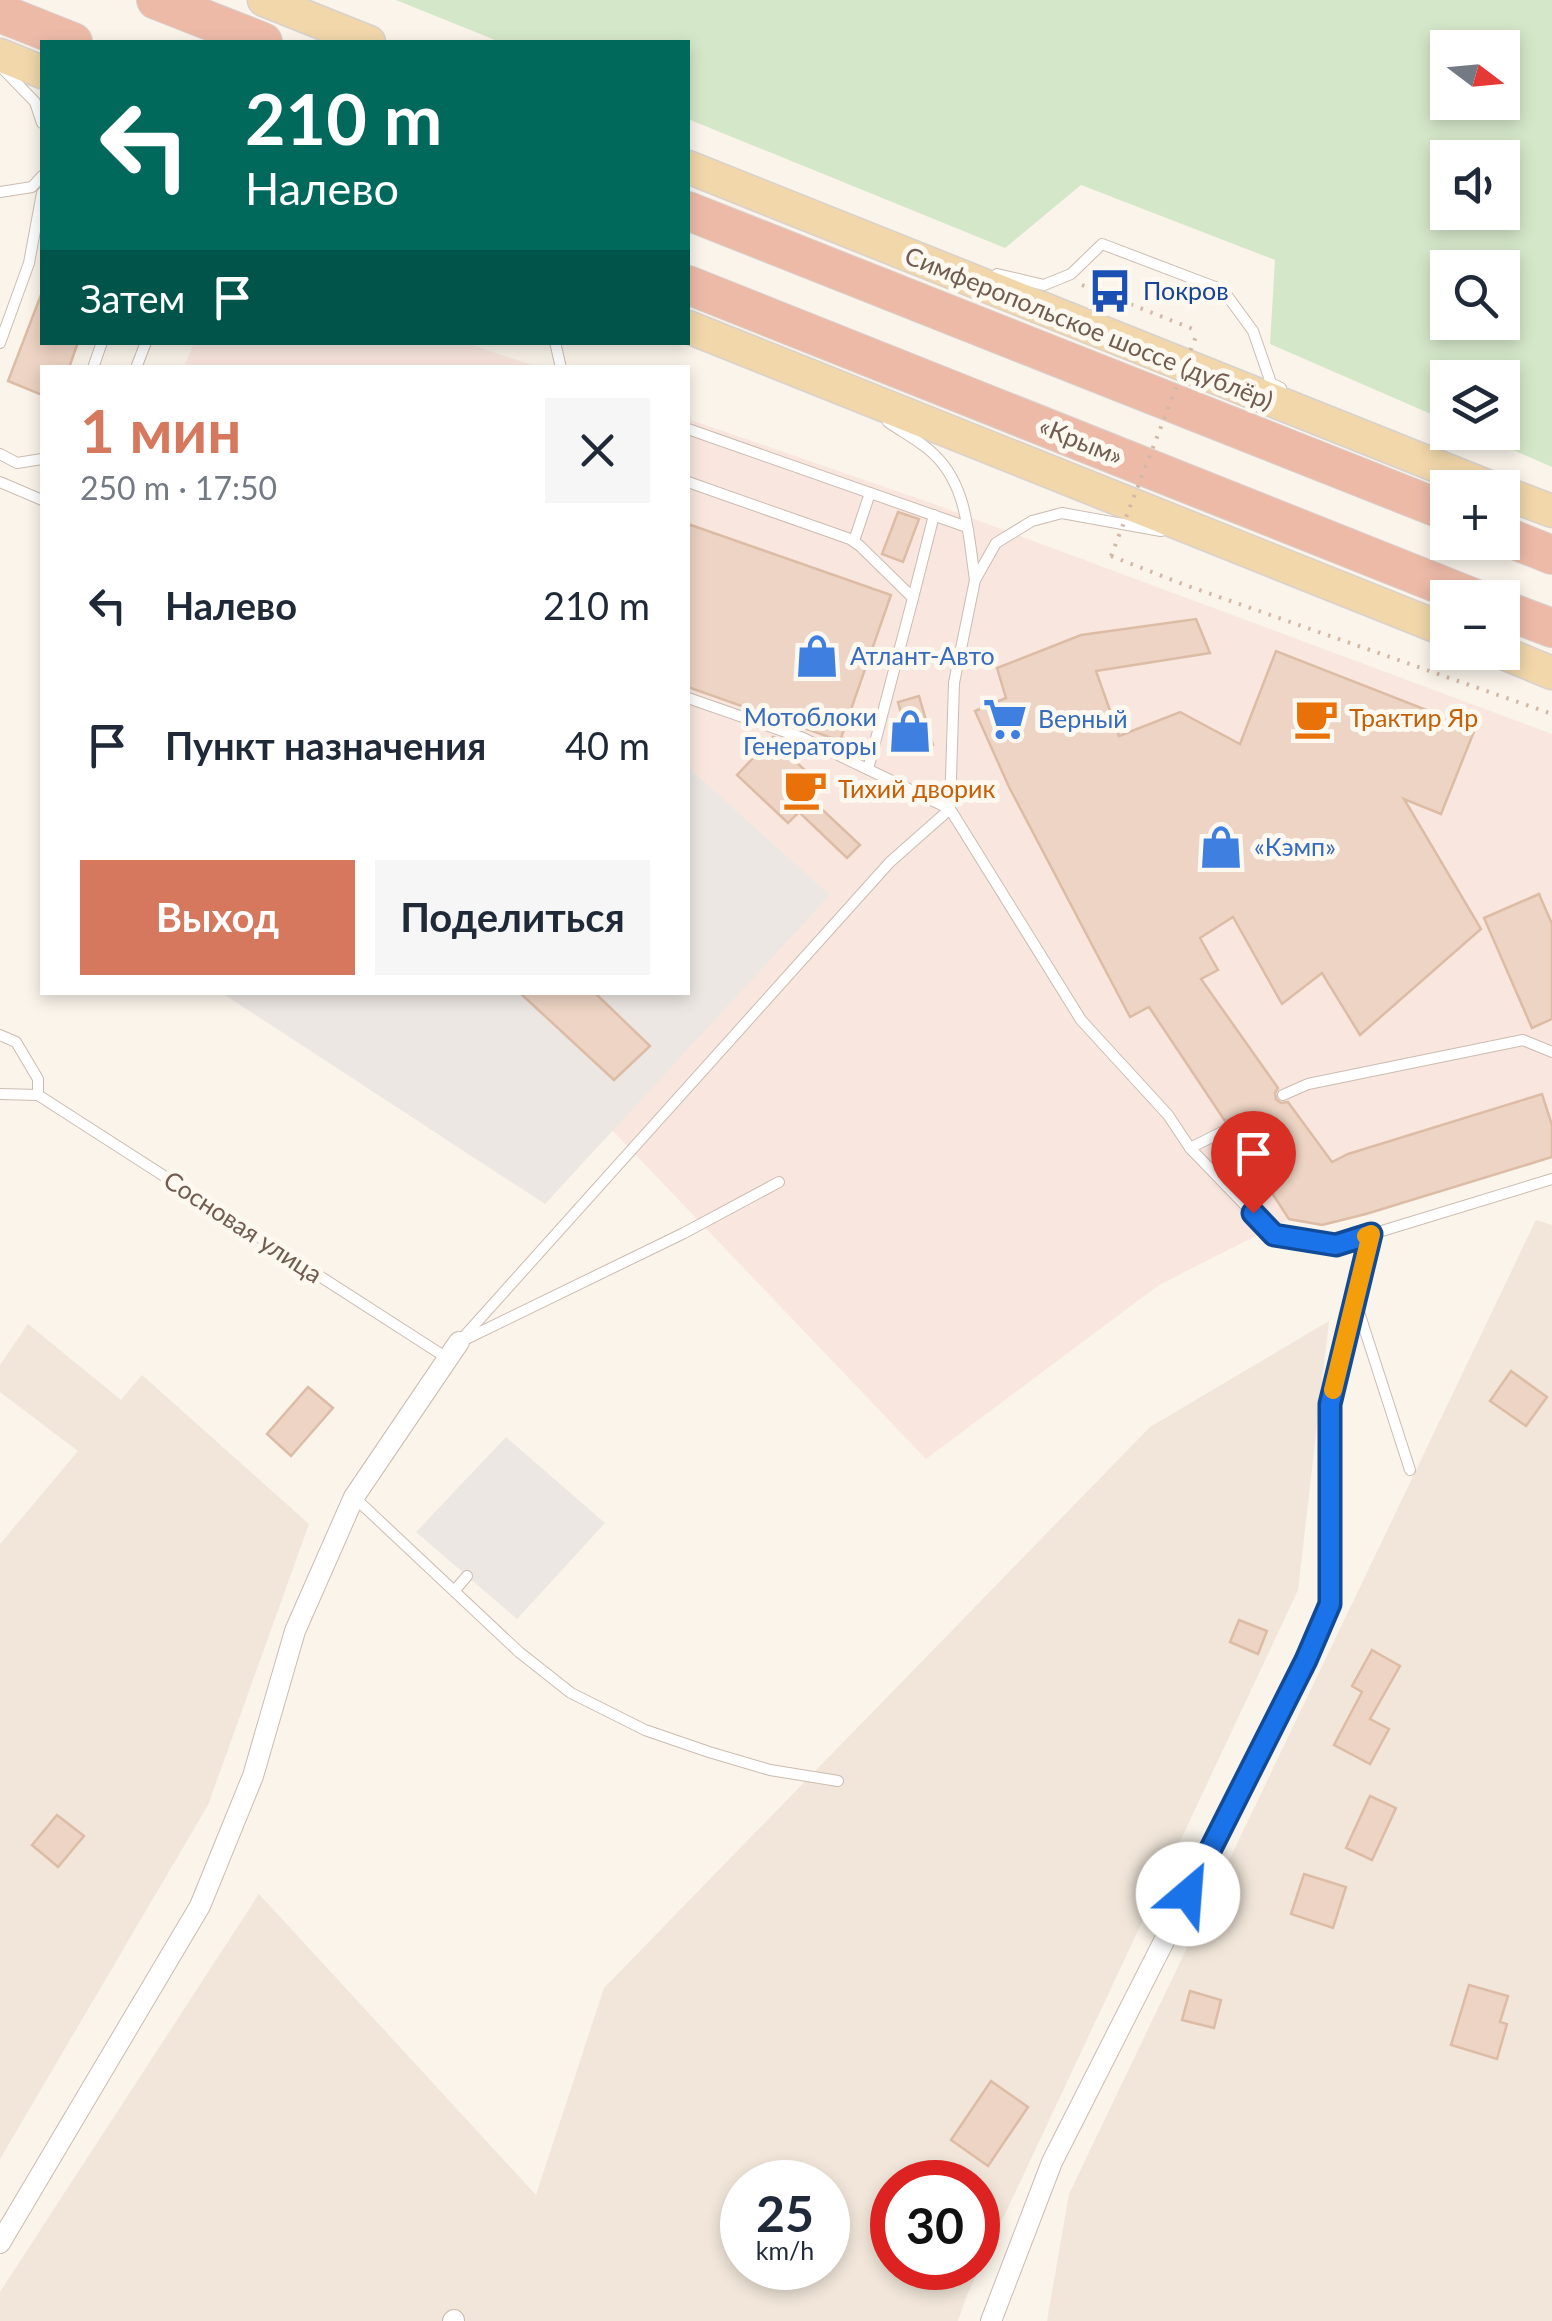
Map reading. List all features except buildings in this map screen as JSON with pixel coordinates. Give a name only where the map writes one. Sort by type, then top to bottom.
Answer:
[{"type":"highway","points":[[156,0],[259,40]]},
{"type":"highway","points":[[0,13],[68,40]]},
{"type":"highway","points":[[690,212],[1430,505]]},
{"type":"highway","name":"«Крым»","points":[[690,285],[1430,580]]},
{"type":"highway","points":[[1520,542],[1552,555]]},
{"type":"highway","points":[[1520,616],[1552,628]]},
{"type":"main road","points":[[264,0],[364,40]]},
{"type":"main road","points":[[0,55],[40,71]]},
{"type":"main road","name":"Симферопольское шоссе (дублёр)","points":[[690,168],[1447,470]]},
{"type":"main road","points":[[690,328],[1430,624]]},
{"type":"main road","points":[[1520,499],[1552,511]]},
{"type":"main road","points":[[1520,660],[1552,673]]},
{"type":"street","points":[[991,2321],[1052,2162],[1306,1660],[1330,1604],[1330,1404],[1371,1234]]},
{"type":"street","points":[[0,2243],[200,1906],[253,1776],[295,1630],[354,1498],[453,1350]]},
{"type":"lane","points":[[0,66],[35,102],[40,117]]},
{"type":"lane","points":[[0,192],[32,187],[40,178]]},
{"type":"lane","points":[[0,343],[29,263],[40,204]]},
{"type":"lane","points":[[896,252],[1044,285],[1070,274],[1102,244],[1223,290],[1254,331],[1271,383],[1287,391]]},
{"type":"lane","points":[[824,381],[930,450],[947,470],[963,501],[975,580]]},
{"type":"lane","points":[[1302,400],[1397,450]]},
{"type":"lane","points":[[690,430],[967,527]]},
{"type":"lane","points":[[0,454],[17,462],[40,459]]},
{"type":"lane","points":[[0,482],[40,499]]},
{"type":"lane","points":[[690,483],[854,541],[913,598]]},
{"type":"lane","points":[[854,541],[870,493]]},
{"type":"lane","points":[[453,1350],[890,862],[950,809],[954,683],[975,580],[996,543],[1032,521],[1062,513],[1236,545]]},
{"type":"lane","points":[[868,769],[934,515]]},
{"type":"lane","points":[[690,699],[787,732],[950,809],[1081,1020],[1168,1116],[1190,1148],[1274,1235],[1336,1245],[1552,1180]]},
{"type":"lane","points":[[0,1035],[16,1042],[38,1079],[38,1095],[0,1094]]},
{"type":"lane","points":[[1283,1096],[1308,1084],[1523,1040],[1552,1052]]},
{"type":"lane","name":"Сосновая улица","points":[[38,1095],[453,1350]]},
{"type":"lane","points":[[1190,1148],[1230,1128]]},
{"type":"lane","points":[[453,1350],[780,1182]]},
{"type":"lane","points":[[1355,1300],[1410,1470]]},
{"type":"lane","points":[[354,1498],[519,1652],[571,1693],[645,1730],[770,1770],[838,1781]]},
{"type":"lane","points":[[454,1590],[467,1576]]},
{"type":"path","points":[[1063,277],[1198,331],[1111,556],[1552,714]]},
{"type":"shaded area","points":[[193,345],[472,345],[532,365],[185,365]]},
{"type":"shaded area","points":[[690,420],[931,503],[1552,734],[1552,1157],[1322,1225],[1289,1219],[1159,1285],[926,1459],[612,1130],[830,895],[690,769]]},
{"type":"shaded area","points":[[690,769],[830,895],[545,1204],[225,995],[690,995]]},
{"type":"shaded area","points":[[1536,1220],[1552,1225],[1552,2321],[1047,2321],[1069,2194]]},
{"type":"shaded area","points":[[1329,1321],[1298,1590],[1000,2225],[1000,2160],[870,2160],[870,2290],[969,2290],[958,2321],[0,2321],[0,2292],[259,1894],[536,2195],[604,1988],[1150,1427]]},
{"type":"shaded area","points":[[28,1324],[121,1400],[142,1375],[309,1524],[208,1805],[0,2159],[0,1544],[78,1451],[0,1392],[0,1365]]},
{"type":"shaded area","points":[[506,1437],[605,1523],[517,1619],[416,1532]]},
{"type":"green space","points":[[396,0],[1552,0],[1552,467],[1513,450],[1520,450],[1520,360],[1430,360],[1430,414],[1270,344],[1275,260],[1081,185],[1005,248],[690,120],[690,40],[495,40]]},
{"type":"slow traffic","points":[[1333,1390],[1371,1234],[1366,1236]]},
{"type":"place","name":"Покров","points":[[1110,291]]},
{"type":"place","name":"Атлант-Авто","points":[[817,656]]},
{"type":"place","name":"Трактир Яр","points":[[1316,718]]},
{"type":"place","name":"Верный","points":[[1005,719]]},
{"type":"place","name":"Мотоблоки Генераторы","points":[[910,731]]},
{"type":"place","name":"Тихий дворик","points":[[805,789]]},
{"type":"place","name":"«Кэмп»","points":[[1221,847]]},
{"type":"route","points":[[1188,1894],[1306,1660],[1330,1604],[1330,1404],[1371,1234],[1336,1245],[1274,1235],[1253,1213]]}]
